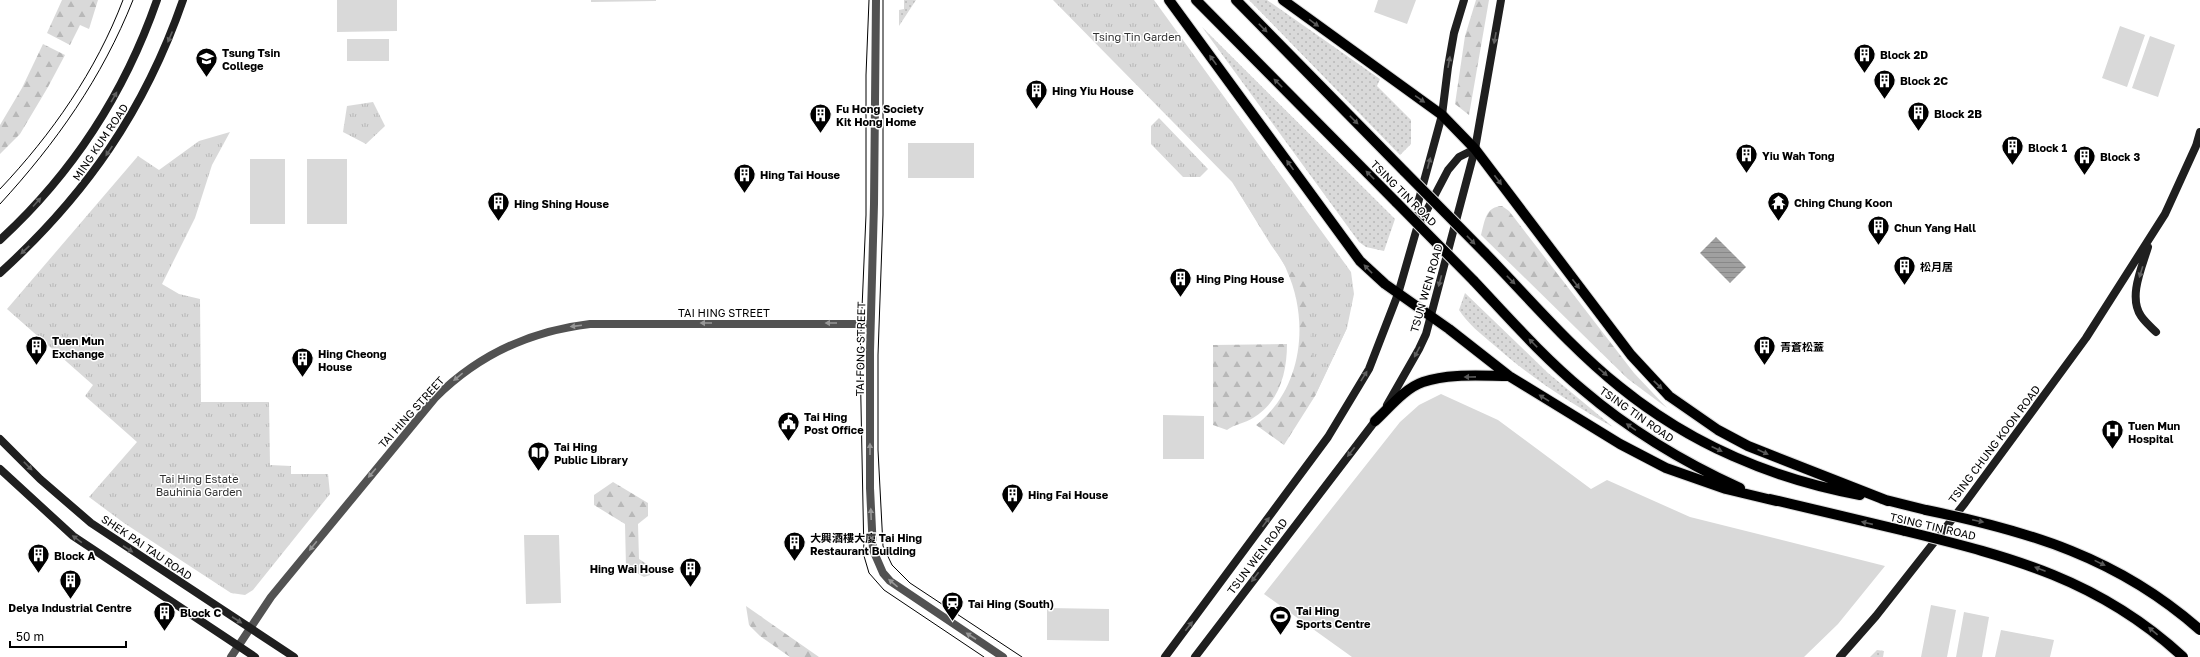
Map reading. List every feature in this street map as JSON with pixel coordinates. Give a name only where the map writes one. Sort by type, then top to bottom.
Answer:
[{"type":"main road","name":"MING KUM ROAD","points":[[0,240],[37,203],[60,176],[102,118],[136,55],[157,0]]},
{"type":"main road","name":"MING KUM ROAD","points":[[0,272],[55,220],[102,162],[141,98],[166,44],[183,0]]},
{"type":"main road","points":[[1169,0],[1360,261],[1398,294],[1431,316],[1509,376],[1620,444],[1666,468],[1726,489],[1776,501]]},
{"type":"main road","name":"TSING TIN ROAD","points":[[1196,0],[1554,364],[1582,390],[1617,417],[1664,449],[1703,470],[1776,501],[2012,558],[2072,582],[2125,610],[2148,627],[2183,657]]},
{"type":"main road","name":"TSING TIN ROAD","points":[[1236,0],[1595,365],[1641,403],[1683,431],[1738,459],[1776,474],[1832,490],[1888,501],[2014,530],[2080,553],[2142,586],[2200,630]]},
{"type":"main road","points":[[1283,0],[1442,115],[1475,149],[1614,334],[1649,376],[1669,396],[1718,430],[1748,446],[1888,501]]},
{"type":"main road","name":"TSUN WEN ROAD","points":[[1165,657],[1328,437],[1369,369],[1398,294],[1417,228],[1418,203],[1442,115],[1454,33],[1464,0]]},
{"type":"main road","name":"TSUN WEN ROAD","points":[[1195,657],[1392,398],[1419,349],[1431,316],[1475,149],[1501,0]]},
{"type":"main road","name":"TSING CHUNG KOON ROAD","points":[[1840,657],[1876,616],[1964,503],[2086,338],[2152,235],[2171,201],[2196,146],[2200,132]]},
{"type":"main road","points":[[1417,228],[1448,170],[1459,157],[1475,149]]},
{"type":"main road","name":"TSING CHUNG KOON ROAD","points":[[2152,235],[2139,278],[2136,302],[2141,315],[2156,332]]},
{"type":"main road","points":[[1375,421],[1409,391],[1422,382],[1444,378],[1509,376]]},
{"type":"main road","name":"SHEK PAI TAU ROAD","points":[[0,439],[40,479],[91,524],[294,657]]},
{"type":"main road","points":[[0,469],[34,502],[73,536],[255,657]]},
{"type":"street","name":"TAI FONG STREET","points":[[876,0],[874,204],[870,324],[870,488],[872,541],[876,558],[883,573],[890,581],[1003,657]]},
{"type":"street","name":"TAI HING STREET","points":[[231,657],[280,585],[435,398],[467,370],[504,348],[554,330],[590,324],[870,324]]},
{"type":"green space","points":[[62,0],[98,0],[89,29],[80,25],[70,45],[47,33]]},
{"type":"green space","points":[[337,0],[397,0],[397,31],[337,32]]},
{"type":"green space","points":[[591,0],[656,0],[656,1],[591,2]]},
{"type":"green space","points":[[904,0],[916,0],[899,26],[899,10],[904,9]]},
{"type":"green space","name":"Tsing Tin Garden","points":[[1053,0],[1154,0],[1351,272],[1354,294],[1347,328],[1315,396],[1307,280],[1287,269],[1232,182]]},
{"type":"green space","points":[[1249,0],[1267,0],[1380,79],[1377,86],[1411,120],[1411,144],[1400,155]]},
{"type":"green space","points":[[1378,0],[1416,0],[1407,24],[1374,12]]},
{"type":"green space","points":[[1476,0],[1489,0],[1469,115],[1455,104],[1465,36]]},
{"type":"green space","points":[[2120,26],[2145,35],[2127,87],[2102,78]]},
{"type":"green space","points":[[1202,27],[1395,219],[1384,251],[1366,247],[1359,242]]},
{"type":"green space","points":[[2150,36],[2175,45],[2158,97],[2132,88]]},
{"type":"green space","points":[[347,39],[389,39],[389,61],[347,61]]},
{"type":"green space","points":[[43,44],[65,55],[20,134],[0,154],[0,125],[22,88]]},
{"type":"green space","points":[[373,102],[385,126],[366,144],[343,132],[347,106]]},
{"type":"green space","points":[[1159,118],[1208,169],[1200,177],[1183,177],[1151,144],[1151,126]]},
{"type":"green space","name":"Tai Hing Estate Bauhinia Garden","points":[[230,132],[212,165],[195,218],[162,284],[179,294],[200,299],[201,402],[269,402],[270,465],[291,466],[291,474],[328,474],[330,494],[253,590],[245,595],[231,593],[124,523],[89,497],[137,442],[85,396],[93,385],[7,309],[138,156],[159,170],[199,141]]},
{"type":"green space","points":[[908,143],[974,143],[974,178],[908,178]]},
{"type":"green space","points":[[250,159],[285,159],[285,224],[250,224]]},
{"type":"green space","points":[[307,159],[347,159],[347,224],[307,224]]},
{"type":"green space","points":[[1236,188],[1344,320],[1347,328],[1315,396],[1284,445],[1256,425],[1271,410],[1283,393],[1292,374],[1297,354],[1299,333],[1298,312],[1294,291],[1284,264]]},
{"type":"green space","points":[[1502,206],[1509,211],[1634,373],[1667,408],[1628,379],[1481,235],[1489,212],[1496,207]]},
{"type":"green space","points":[[1465,293],[1548,373],[1613,427],[1581,409],[1536,379],[1480,333],[1466,320],[1459,310]]},
{"type":"green space","points":[[1287,344],[1287,355],[1280,386],[1275,396],[1262,412],[1253,418],[1227,430],[1213,425],[1213,345]]},
{"type":"green space","points":[[1441,394],[1498,420],[1591,489],[1607,480],[1690,517],[1885,566],[1838,624],[1804,657],[1352,657],[1264,594],[1400,422],[1419,405]]},
{"type":"green space","points":[[1163,415],[1204,416],[1204,459],[1163,459]]},
{"type":"green space","points":[[613,482],[648,503],[648,516],[638,524],[639,559],[650,566],[650,575],[644,577],[626,567],[625,524],[594,505],[594,495]]},
{"type":"green space","points":[[524,535],[559,535],[561,603],[526,604]]},
{"type":"green space","points":[[1931,605],[1956,610],[1947,657],[1921,657]]},
{"type":"green space","points":[[746,606],[819,657],[790,657],[760,636],[749,625]]},
{"type":"green space","points":[[1047,608],[1109,609],[1109,641],[1047,640]]},
{"type":"green space","points":[[1964,612],[1989,617],[1982,657],[1956,657]]},
{"type":"green space","points":[[2001,630],[2054,640],[2050,657],[1995,657]]},
{"type":"green space","points":[[1877,650],[1884,651],[1883,657],[1870,657]]},
{"type":"shaded area","points":[[1716,237],[1746,267],[1730,283],[1700,253]]},
{"type":"tram line","points":[[0,189],[55,124],[71,100],[100,52],[123,0]]},
{"type":"tram line","points":[[0,204],[21,181],[59,133],[76,108],[107,56],[121,29],[133,0]]},
{"type":"tram line","points":[[869,0],[866,75],[866,215],[860,355],[864,556],[869,573],[884,590],[984,657]]},
{"type":"tram line","points":[[883,0],[883,215],[878,355],[878,450],[883,546],[892,565],[910,583],[1022,657]]},
{"type":"place","name":"Block 2D","points":[[1864,74]]},
{"type":"place","name":"Tsung Tsin College","points":[[206,78]]},
{"type":"place","name":"Block 2C","points":[[1884,100]]},
{"type":"place","name":"Hing Yiu House","points":[[1037,110]]},
{"type":"place","name":"Block 2B","points":[[1919,132]]},
{"type":"place","name":"Fu Hong Society Kit Hong Home","points":[[820,134]]},
{"type":"place","name":"Block 1","points":[[2012,166]]},
{"type":"place","name":"Yiu Wah Tong","points":[[1746,174]]},
{"type":"place","name":"Block 3","points":[[2084,176]]},
{"type":"place","name":"Hing Tai House","points":[[744,194]]},
{"type":"place","name":"Hing Shing House","points":[[499,222]]},
{"type":"place","name":"Ching Chung Koon","points":[[1778,222]]},
{"type":"place","name":"Chun Yang Hall","points":[[1879,246]]},
{"type":"place","name":"松月居","points":[[1904,286]]},
{"type":"place","name":"Hing Ping House","points":[[1180,298]]},
{"type":"place","name":"Tuen Mun Exchange","points":[[36,366]]},
{"type":"place","name":"青蒼松蓋","points":[[1765,366]]},
{"type":"place","name":"Hing Cheong House","points":[[302,378]]},
{"type":"place","name":"Tai Hing Post Office","points":[[788,442]]},
{"type":"place","name":"Tuen Mun Hospital","points":[[2112,450]]},
{"type":"place","name":"Tai Hing Public Library","points":[[538,472]]},
{"type":"place","name":"Hing Fai House","points":[[1013,514]]},
{"type":"place","name":"大興酒樓大廈 Tai Hing Restaurant Building","points":[[795,562]]},
{"type":"place","name":"Block A","points":[[39,574]]},
{"type":"place","name":"Hing Wai House","points":[[690,588]]},
{"type":"place","name":"Delya Industrial Centre","points":[[70,600]]},
{"type":"place","name":"Tai Hing (South)","points":[[952,622]]},
{"type":"place","name":"Block C","points":[[165,632]]},
{"type":"place","name":"Tai Hing Sports Centre","points":[[1281,636]]}]
